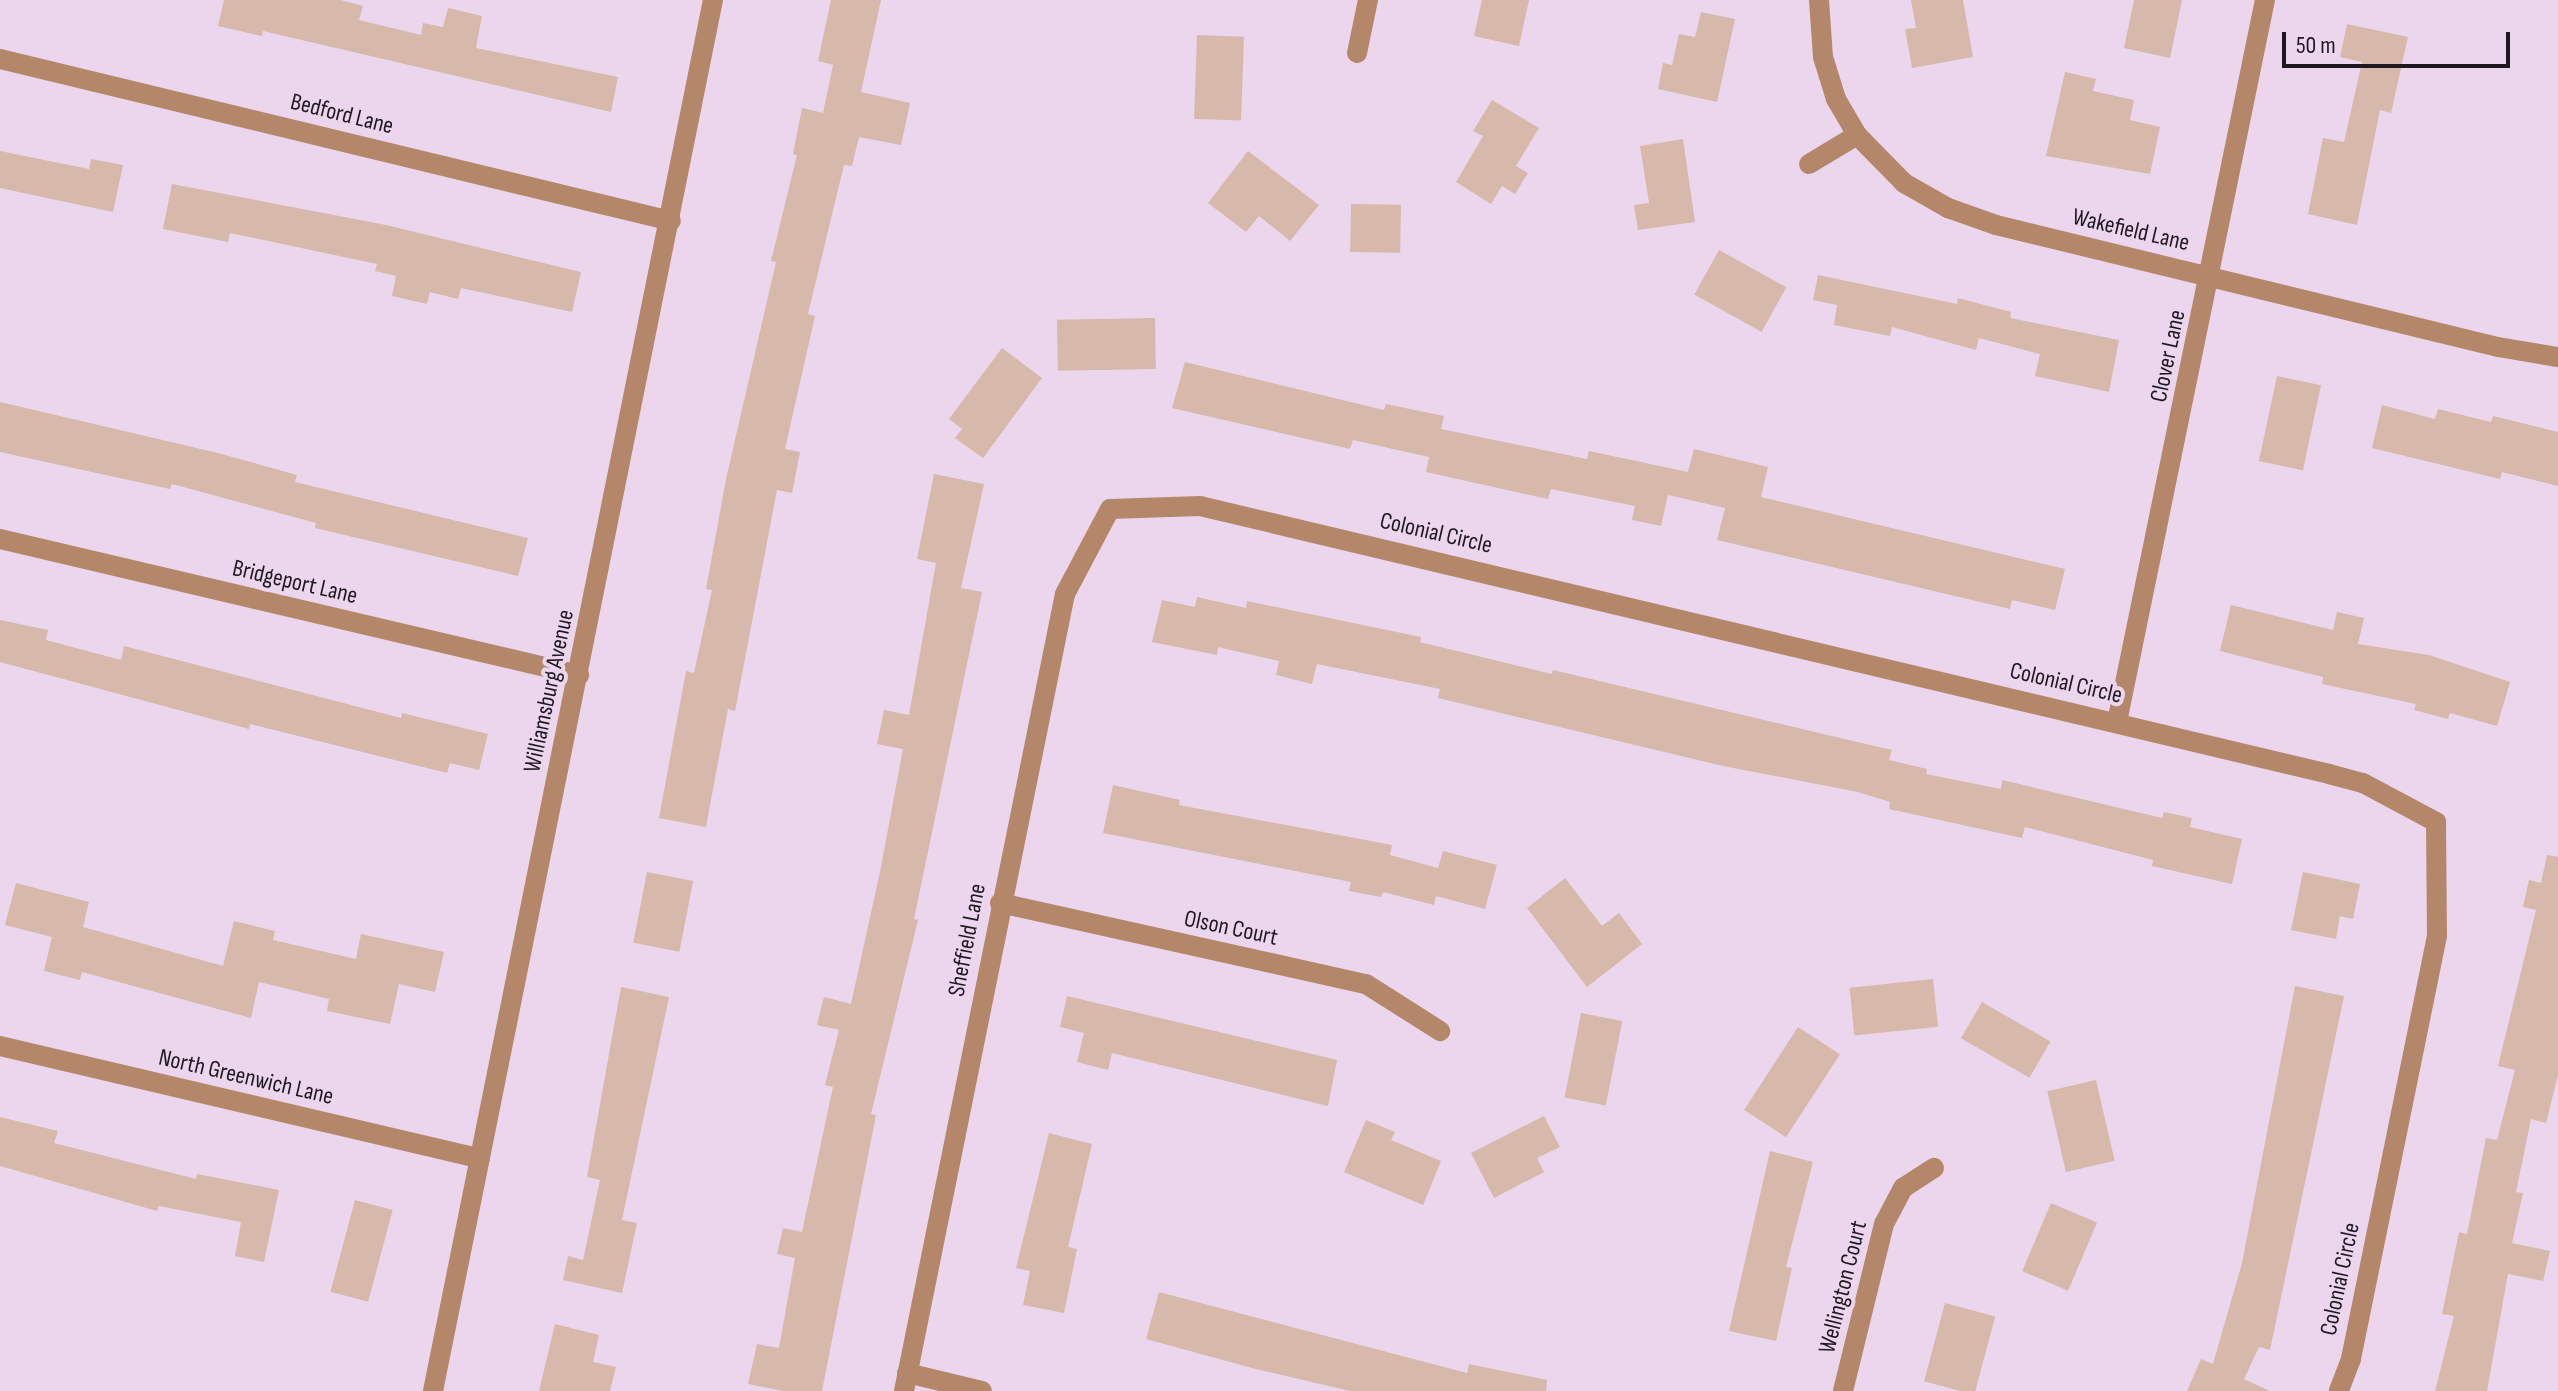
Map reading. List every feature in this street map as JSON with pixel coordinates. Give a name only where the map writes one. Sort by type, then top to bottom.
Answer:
[{"type":"street","name":"Williamsburg Avenue","points":[[433,1391],[671,221],[713,0]]},
{"type":"street","points":[[1357,53],[1368,0]]},
{"type":"street","name":"Wakefield Lane","points":[[1819,0],[1823,57],[1836,99],[1857,135],[1904,183],[1948,208],[1996,225],[2498,347],[2558,357]]},
{"type":"street","name":"Clover Lane","points":[[2117,722],[2265,0]]},
{"type":"street","name":"Bedford Lane","points":[[0,59],[671,221]]},
{"type":"street","points":[[1809,164],[1857,135]]},
{"type":"street","name":"Colonial Circle","points":[[1110,509],[1224,509],[2363,783],[2436,822],[2437,936],[2351,1359],[2339,1391]]},
{"type":"street","name":"Sheffield Lane","points":[[906,1382],[1000,903],[1065,594],[1110,509]]},
{"type":"street","name":"Bridgeport Lane","points":[[0,539],[579,675]]},
{"type":"street","name":"Olson Court","points":[[1000,903],[1366,984],[1440,1031]]},
{"type":"street","name":"North Greenwich Lane","points":[[0,1046],[480,1159]]},
{"type":"street","name":"Wellington Court","points":[[1843,1391],[1884,1224],[1903,1188],[1934,1168]]},
{"type":"street","points":[[906,1382],[982,1391]]},
{"type":"building","points":[[224,0],[341,0],[363,6],[359,20],[421,35],[423,23],[443,27],[448,8],[482,16],[476,48],[618,77],[611,112],[263,31],[262,36],[218,26]]},
{"type":"building","points":[[831,0],[881,0],[861,92],[910,103],[901,145],[859,137],[852,166],[844,165],[808,314],[815,316],[785,449],[800,452],[792,493],[777,490],[735,711],[728,709],[706,827],[659,818],[686,671],[694,673],[712,590],[706,589],[726,479],[776,262],[771,261],[797,155],[793,154],[802,108],[823,113],[833,65],[818,61]]},
{"type":"building","points":[[1482,0],[1529,0],[1519,46],[1474,36]]},
{"type":"building","points":[[1911,0],[1963,0],[1973,57],[1912,68],[1905,29],[1916,28]]},
{"type":"building","points":[[2134,0],[2182,0],[2170,58],[2124,48]]},
{"type":"building","points":[[1701,12],[1735,19],[1717,102],[1658,89],[1663,63],[1672,65],[1679,34],[1695,37]]},
{"type":"building","points":[[2347,24],[2408,37],[2391,113],[2380,110],[2357,225],[2308,214],[2323,138],[2344,142],[2362,62],[2340,57]]},
{"type":"building","points":[[1197,35],[1244,37],[1241,121],[1194,119]]},
{"type":"building","points":[[2065,72],[2096,79],[2093,91],[2134,100],[2130,120],[2160,127],[2150,174],[2046,156]]},
{"type":"building","points":[[1492,100],[1539,128],[1516,166],[1528,173],[1515,194],[1502,186],[1491,204],[1456,182],[1483,136],[1473,131]]},
{"type":"building","points":[[1683,139],[1695,222],[1638,230],[1634,205],[1649,203],[1640,146]]},
{"type":"building","points":[[0,151],[89,169],[91,159],[123,165],[113,212],[0,188]]},
{"type":"building","points":[[1248,151],[1319,205],[1290,241],[1259,216],[1246,232],[1208,203]]},
{"type":"building","points":[[172,184],[386,225],[581,272],[572,312],[461,288],[458,299],[430,292],[427,304],[392,296],[396,276],[375,271],[377,264],[230,233],[228,242],[163,229]]},
{"type":"building","points":[[1351,204],[1401,205],[1400,253],[1350,252]]},
{"type":"building","points":[[1719,250],[1786,287],[1762,332],[1694,295]]},
{"type":"building","points":[[1818,275],[1957,304],[1958,298],[2011,312],[2010,318],[2119,340],[2109,392],[2035,376],[2040,354],[1979,338],[1976,350],[1892,327],[1890,336],[1834,325],[1837,305],[1813,300]]},
{"type":"building","points":[[1155,318],[1156,369],[1058,371],[1057,320]]},
{"type":"building","points":[[1002,348],[1042,378],[983,458],[955,438],[962,429],[949,419]]},
{"type":"building","points":[[1185,362],[1384,410],[1386,404],[1444,416],[1441,429],[1587,459],[1589,451],[1688,472],[1694,449],[1768,467],[1761,497],[2065,569],[2055,610],[2012,600],[2010,609],[1717,540],[1725,508],[1668,495],[1661,526],[1632,520],[1635,506],[1551,489],[1548,499],[1426,472],[1429,457],[1353,440],[1350,449],[1172,408]]},
{"type":"building","points":[[2277,376],[2321,385],[2303,470],[2259,461]]},
{"type":"building","points":[[0,402],[218,453],[297,475],[295,482],[528,538],[518,576],[315,528],[316,523],[172,484],[170,489],[0,452]]},
{"type":"building","points":[[2382,405],[2435,419],[2438,409],[2491,422],[2493,416],[2558,432],[2558,486],[2502,472],[2500,479],[2372,448]]},
{"type":"building","points":[[934,474],[984,484],[961,588],[982,592],[914,919],[918,920],[871,1114],[876,1115],[822,1391],[783,1391],[748,1384],[757,1344],[779,1348],[795,1258],[777,1254],[783,1228],[802,1232],[833,1087],[825,1085],[839,1030],[817,1025],[824,997],[851,1004],[880,872],[903,749],[877,744],[884,710],[909,715],[936,563],[917,559]]},
{"type":"building","points":[[1197,597],[1246,608],[1247,601],[1421,637],[1420,642],[1552,674],[1553,670],[1892,750],[1889,760],[1927,769],[1926,774],[2001,789],[2002,780],[2162,818],[2164,812],[2192,818],[2190,827],[2242,839],[2232,884],[2152,866],[2153,860],[2025,827],[2022,838],[1889,809],[1890,802],[1858,792],[1723,766],[1438,698],[1440,689],[1317,664],[1312,684],[1276,675],[1279,661],[1218,647],[1217,655],[1152,642],[1162,600],[1195,607]]},
{"type":"building","points":[[2231,605],[2333,630],[2337,612],[2364,618],[2358,644],[2429,655],[2510,682],[2497,726],[2450,713],[2448,719],[2414,710],[2416,704],[2322,684],[2323,677],[2220,651]]},
{"type":"building","points":[[0,620],[48,630],[46,640],[121,660],[124,646],[401,718],[402,713],[488,734],[479,770],[450,763],[447,773],[250,724],[249,729],[0,662]]},
{"type":"building","points":[[1113,785],[1180,800],[1179,805],[1392,845],[1390,855],[1438,868],[1443,851],[1497,865],[1485,909],[1436,896],[1434,905],[1383,892],[1381,897],[1349,891],[1351,882],[1103,833]]},
{"type":"building","points":[[2547,855],[2558,857],[2558,1075],[2546,1123],[2531,1119],[2516,1192],[2523,1193],[2512,1243],[2550,1251],[2543,1281],[2508,1274],[2487,1391],[2435,1391],[2454,1316],[2442,1314],[2459,1232],[2467,1234],[2486,1138],[2497,1140],[2515,1070],[2498,1066],[2536,910],[2523,907],[2529,880],[2541,883]]},
{"type":"building","points":[[647,872],[693,881],[679,952],[633,943]]},
{"type":"building","points":[[2303,872],[2360,884],[2353,919],[2340,916],[2336,939],[2291,930]]},
{"type":"building","points":[[1565,878],[1602,926],[1619,913],[1642,944],[1587,987],[1527,908]]},
{"type":"building","points":[[16,883],[89,902],[83,927],[223,966],[234,921],[275,931],[273,940],[356,959],[361,934],[444,952],[435,992],[399,984],[390,1024],[327,1011],[329,999],[259,982],[251,1018],[82,972],[80,980],[44,971],[52,937],[5,925]]},
{"type":"building","points":[[1933,979],[1938,1027],[1854,1036],[1849,988]]},
{"type":"building","points":[[2295,986],[2344,996],[2270,1350],[2259,1347],[2244,1379],[2270,1391],[2187,1391],[2201,1359],[2213,1364],[2242,1263]]},
{"type":"building","points":[[621,987],[669,997],[622,1220],[637,1223],[622,1293],[563,1280],[568,1256],[583,1260],[600,1180],[587,1177]]},
{"type":"building","points":[[1067,996],[1337,1060],[1328,1106],[1112,1053],[1108,1070],[1077,1062],[1084,1033],[1060,1027]]},
{"type":"building","points":[[1982,1002],[2050,1042],[2029,1078],[1961,1038]]},
{"type":"building","points":[[1581,1013],[1622,1021],[1606,1105],[1565,1097]]},
{"type":"building","points":[[1798,1027],[1840,1054],[1786,1137],[1744,1110]]},
{"type":"building","points":[[2096,1080],[2115,1161],[2066,1172],[2047,1091]]},
{"type":"building","points":[[1544,1116],[1560,1147],[1537,1158],[1544,1172],[1494,1198],[1471,1153]]},
{"type":"building","points":[[0,1117],[58,1131],[54,1143],[196,1179],[197,1174],[279,1190],[264,1262],[235,1256],[241,1222],[159,1206],[157,1211],[0,1166]]},
{"type":"building","points":[[1366,1120],[1395,1132],[1391,1140],[1441,1161],[1423,1205],[1344,1172]]},
{"type":"building","points":[[1049,1133],[1092,1144],[1068,1247],[1077,1249],[1064,1313],[1023,1305],[1030,1271],[1016,1268]]},
{"type":"building","points":[[1770,1151],[1813,1162],[1786,1267],[1792,1268],[1776,1341],[1729,1331]]},
{"type":"building","points":[[355,1200],[393,1210],[368,1302],[330,1292]]},
{"type":"building","points":[[2051,1203],[2097,1223],[2068,1291],[2022,1271]]},
{"type":"building","points":[[1159,1292],[1467,1373],[1469,1364],[1547,1380],[1546,1391],[1350,1391],[1252,1368],[1146,1339]]},
{"type":"building","points":[[1945,1303],[1995,1316],[1975,1391],[1960,1391],[1924,1381]]},
{"type":"building","points":[[555,1324],[599,1335],[593,1362],[616,1367],[610,1391],[539,1391]]}]
